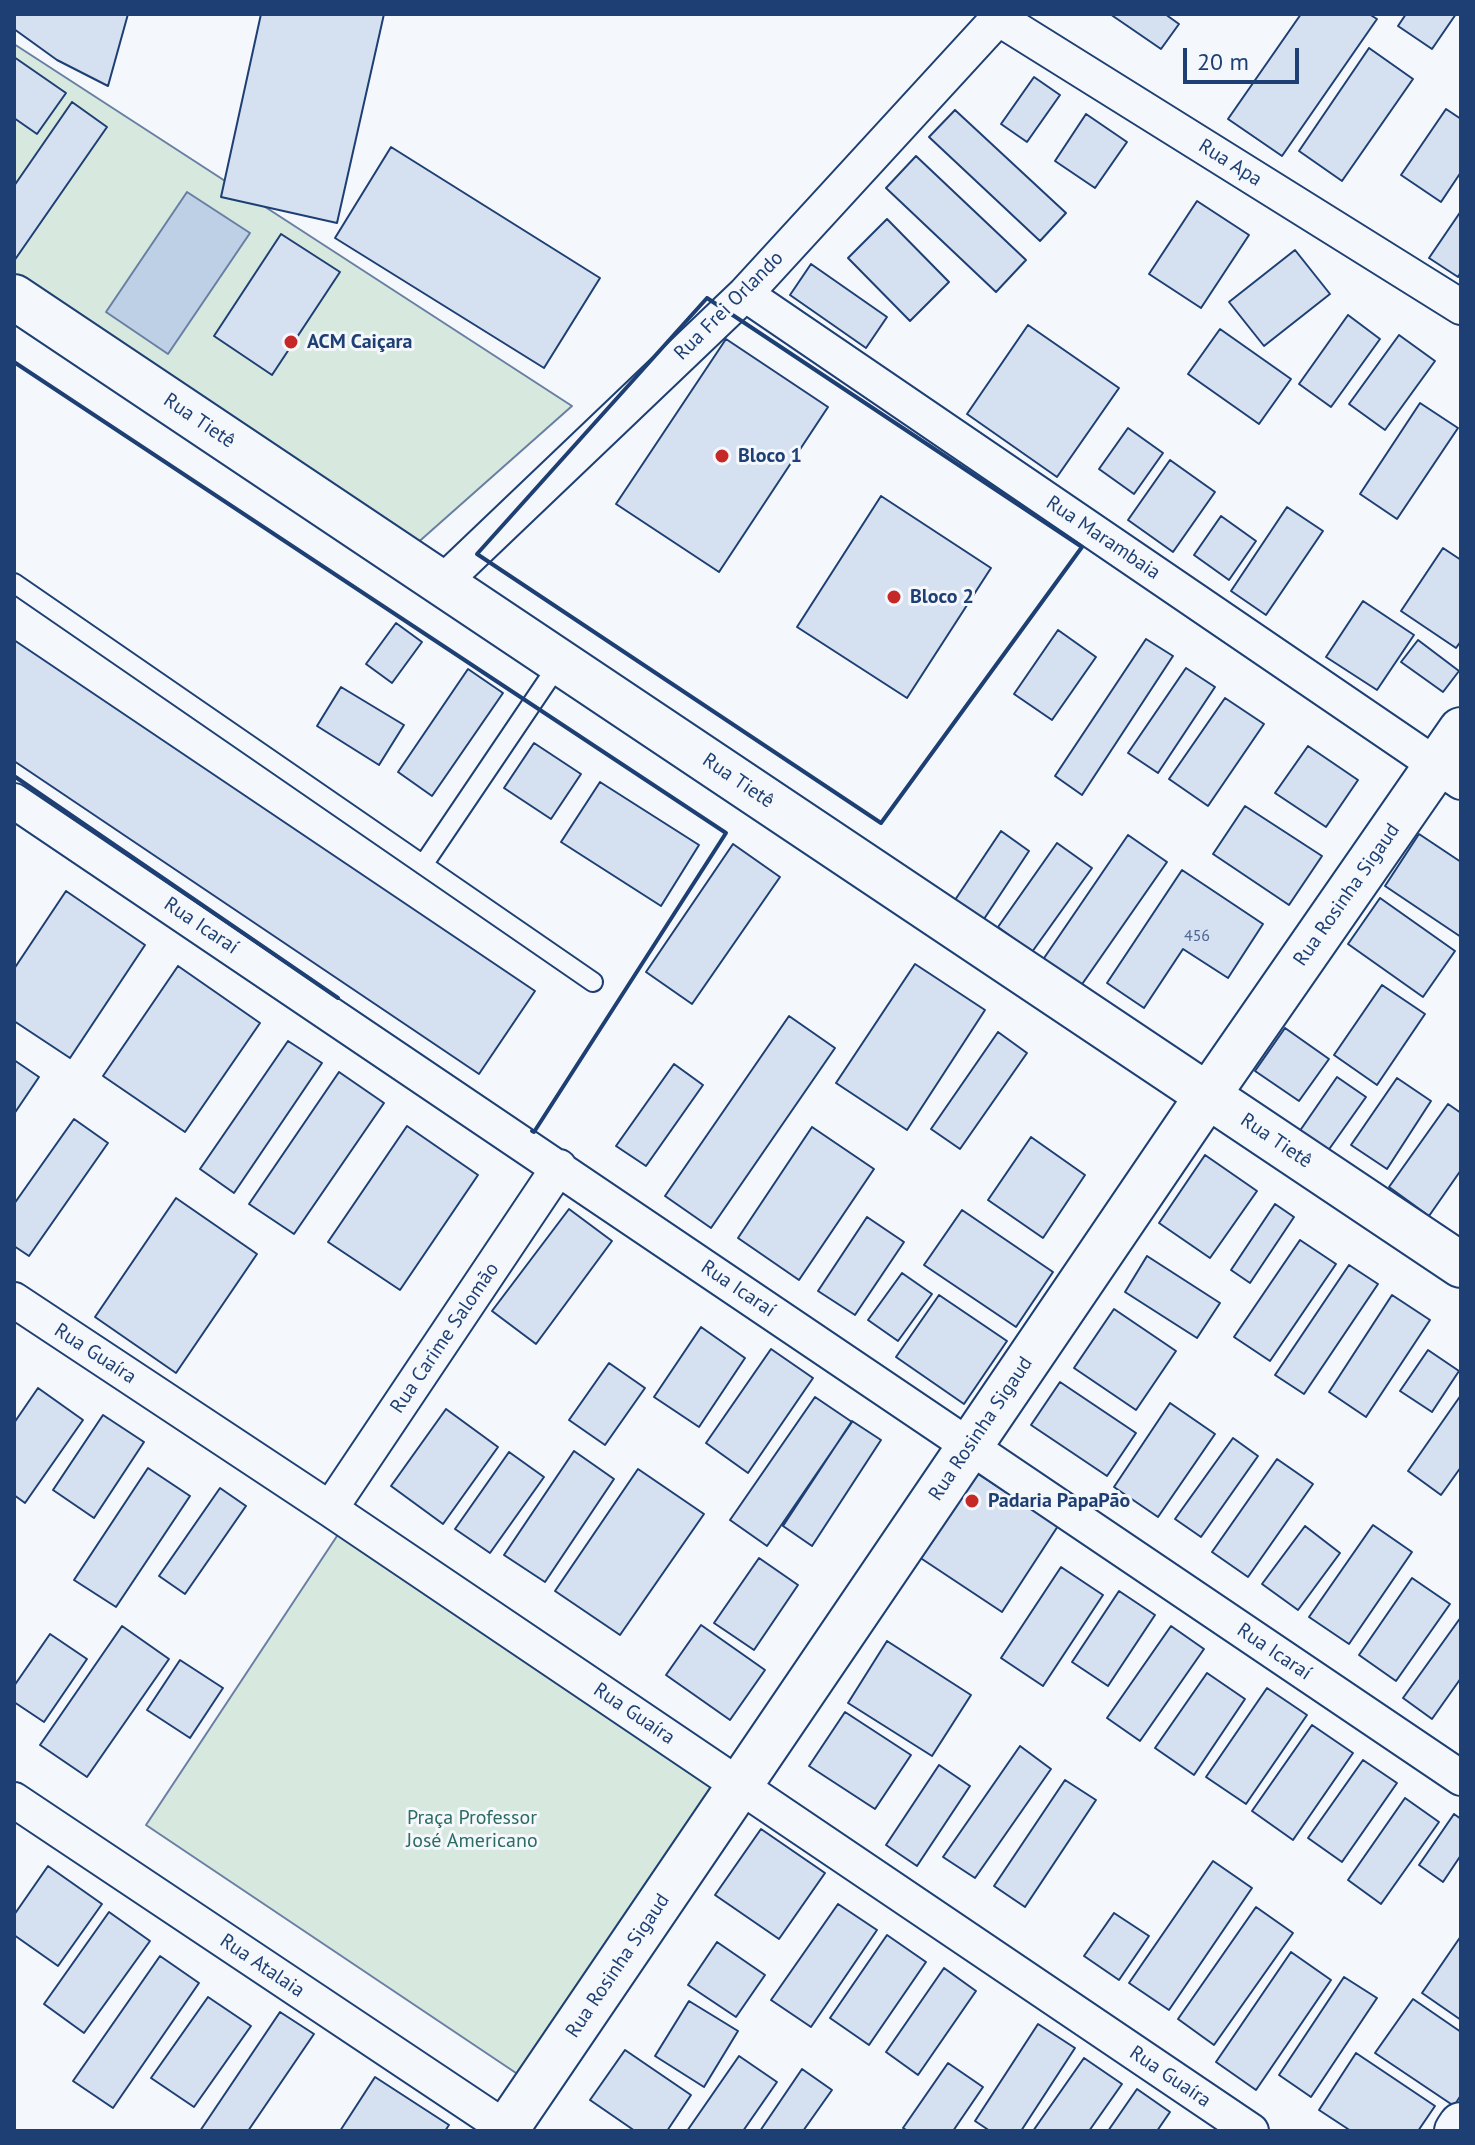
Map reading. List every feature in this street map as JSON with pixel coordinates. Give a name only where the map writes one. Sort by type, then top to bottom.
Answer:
[{"type":"street","name":"Rua Frei Orlando","points":[[441,584],[745,294],[1000,16]]},
{"type":"street","name":"Rua Apa","points":[[1000,16],[1461,307]]},
{"type":"street","name":"Rua Marambaia","points":[[745,294],[1453,759]]},
{"type":"street","name":"Rua Tietê","points":[[14,297],[1461,1265]]},
{"type":"street","name":"Rua Rosinha Sigaud","points":[[507,2130],[1208,1095],[1453,759]]},
{"type":"street","name":"Rua Icaraí","points":[[14,801],[1461,1778]]},
{"type":"street","name":"Rua Carime Salomão","points":[[330,1509],[559,1167]]},
{"type":"street","name":"Rua Guaíra","points":[[14,1300],[330,1509],[1251,2131]]},
{"type":"street","name":"Rua Atalaia","points":[[14,1800],[507,2130]]},
{"type":"street","points":[[1457,2131],[1461,2125]]},
{"type":"lane","points":[[14,583],[593,982]]},
{"type":"lane","points":[[423,865],[560,662]]},
{"type":"green space","name":"ACM Caiçara","points":[[14,44],[572,406],[414,546],[14,277]]},
{"type":"green space","name":"Praça Professor José Americano","points":[[339,1533],[723,1781],[519,2075],[146,1825]]},
{"type":"water","points":[[187,192],[250,233],[168,354],[106,312]]},
{"type":"building","points":[[14,14],[128,14],[108,86],[57,60],[14,29]]},
{"type":"building","points":[[261,14],[384,14],[337,223],[221,197]]},
{"type":"building","points":[[1110,14],[1165,14],[1179,24],[1161,49]]},
{"type":"building","points":[[1301,14],[1369,14],[1377,19],[1282,156],[1228,119]]},
{"type":"building","points":[[1406,14],[1456,14],[1432,49],[1398,26]]},
{"type":"building","points":[[1369,48],[1413,79],[1342,181],[1299,151]]},
{"type":"building","points":[[14,57],[66,93],[37,134],[14,118]]},
{"type":"building","points":[[1034,77],[1060,95],[1027,142],[1001,124]]},
{"type":"building","points":[[72,102],[107,127],[14,261],[14,186]]},
{"type":"building","points":[[1446,109],[1461,119],[1461,172],[1441,202],[1401,175]]},
{"type":"building","points":[[955,110],[1066,213],[1040,241],[929,137]]},
{"type":"building","points":[[1086,114],[1127,142],[1095,188],[1055,161]]},
{"type":"building","points":[[391,147],[600,278],[544,368],[335,238]]},
{"type":"building","points":[[916,156],[1026,260],[996,292],[886,188]]},
{"type":"building","points":[[1197,201],[1249,235],[1201,308],[1149,274]]},
{"type":"building","points":[[1461,211],[1461,272],[1458,277],[1429,258]]},
{"type":"building","points":[[887,219],[949,282],[910,321],[848,258]]},
{"type":"building","points":[[281,234],[340,272],[272,375],[214,336]]},
{"type":"building","points":[[1295,250],[1330,294],[1264,346],[1229,302]]},
{"type":"building","points":[[811,264],[887,317],[866,348],[790,295]]},
{"type":"building","points":[[1348,315],[1380,339],[1331,407],[1299,384]]},
{"type":"building","points":[[1028,325],[1119,388],[1057,477],[967,414]]},
{"type":"building","points":[[1220,329],[1291,379],[1259,424],[1188,374]]},
{"type":"building","points":[[1399,335],[1435,361],[1385,430],[1349,404]]},
{"type":"building","name":"Bloco 1","points":[[726,339],[828,407],[719,572],[616,504]]},
{"type":"building","points":[[1420,403],[1458,428],[1397,519],[1360,494]]},
{"type":"building","points":[[1128,428],[1163,453],[1134,494],[1099,469]]},
{"type":"building","points":[[1170,460],[1215,492],[1173,552],[1128,520]]},
{"type":"building","name":"Bloco 2","points":[[881,496],[991,568],[907,698],[797,627]]},
{"type":"building","points":[[1287,507],[1323,531],[1266,615],[1231,591]]},
{"type":"building","points":[[1221,516],[1256,541],[1229,580],[1194,555]]},
{"type":"building","points":[[1443,548],[1461,560],[1461,641],[1456,648],[1401,611]]},
{"type":"building","points":[[1363,601],[1414,635],[1377,690],[1326,657]]},
{"type":"building","points":[[396,623],[422,642],[392,683],[366,664]]},
{"type":"building","points":[[1058,630],[1096,657],[1052,720],[1014,694]]},
{"type":"building","points":[[1146,639],[1173,656],[1082,795],[1055,776]]},
{"type":"building","points":[[14,640],[535,991],[479,1074],[14,761]]},
{"type":"building","points":[[1418,640],[1459,671],[1443,692],[1401,662]]},
{"type":"building","points":[[1186,668],[1215,687],[1158,773],[1128,753]]},
{"type":"building","points":[[468,669],[503,693],[432,796],[398,772]]},
{"type":"building","points":[[341,687],[404,725],[379,765],[317,726]]},
{"type":"building","points":[[1225,698],[1264,724],[1208,806],[1169,779]]},
{"type":"building","points":[[534,743],[581,774],[551,819],[504,788]]},
{"type":"building","points":[[1308,746],[1358,780],[1326,827],[1275,793]]},
{"type":"building","points":[[600,782],[699,845],[661,906],[561,842]]},
{"type":"building","points":[[1245,806],[1322,856],[1289,905],[1213,854]]},
{"type":"building","points":[[1001,831],[1029,851],[984,919],[955,900]]},
{"type":"building","points":[[1419,834],[1461,862],[1461,937],[1385,886]]},
{"type":"building","points":[[1128,835],[1167,862],[1078,990],[1040,964]]},
{"type":"building","points":[[1057,843],[1092,868],[1032,952],[998,927]]},
{"type":"building","points":[[733,844],[780,877],[692,1004],[646,972]]},
{"type":"building","points":[[1182,870],[1263,924],[1228,978],[1183,949],[1144,1008],[1107,983]]},
{"type":"building","points":[[66,891],[145,945],[70,1058],[14,1021],[14,969]]},
{"type":"building","points":[[1380,898],[1455,951],[1423,997],[1348,944]]},
{"type":"building","points":[[915,964],[985,1010],[907,1130],[836,1083]]},
{"type":"building","points":[[178,966],[260,1023],[185,1132],[103,1076]]},
{"type":"building","points":[[1382,985],[1425,1014],[1377,1085],[1334,1055]]},
{"type":"building","points":[[789,1016],[835,1048],[711,1228],[665,1196]]},
{"type":"building","points":[[1285,1028],[1329,1059],[1299,1101],[1255,1071]]},
{"type":"building","points":[[998,1032],[1027,1053],[960,1149],[931,1129]]},
{"type":"building","points":[[288,1041],[322,1063],[234,1193],[200,1169]]},
{"type":"building","points":[[14,1060],[39,1077],[14,1114]]},
{"type":"building","points":[[674,1064],[703,1085],[646,1166],[616,1146]]},
{"type":"building","points":[[339,1072],[384,1103],[294,1234],[249,1204]]},
{"type":"building","points":[[1337,1077],[1366,1097],[1325,1155],[1297,1135]]},
{"type":"building","points":[[1397,1078],[1431,1101],[1387,1169],[1351,1145]]},
{"type":"building","points":[[1448,1104],[1461,1113],[1461,1170],[1429,1216],[1389,1187]]},
{"type":"building","points":[[74,1119],[108,1143],[29,1256],[14,1246],[14,1204]]},
{"type":"building","points":[[407,1126],[478,1175],[400,1290],[328,1242]]},
{"type":"building","points":[[812,1127],[874,1169],[799,1280],[738,1238]]},
{"type":"building","points":[[1031,1137],[1085,1175],[1043,1238],[988,1200]]},
{"type":"building","points":[[1205,1155],[1257,1191],[1210,1258],[1159,1223]]},
{"type":"building","points":[[176,1198],[257,1254],[176,1373],[95,1317]]},
{"type":"building","points":[[1275,1204],[1294,1217],[1250,1283],[1231,1270]]},
{"type":"building","points":[[569,1209],[612,1241],[536,1344],[492,1311]]},
{"type":"building","points":[[962,1210],[1053,1272],[1016,1327],[924,1265]]},
{"type":"building","points":[[867,1217],[904,1242],[855,1315],[818,1291]]},
{"type":"building","points":[[1300,1240],[1336,1264],[1270,1361],[1234,1337]]},
{"type":"building","points":[[1147,1256],[1220,1303],[1197,1338],[1125,1292]]},
{"type":"building","points":[[1349,1265],[1378,1284],[1304,1394],[1275,1375]]},
{"type":"building","points":[[902,1273],[932,1294],[898,1341],[868,1320]]},
{"type":"building","points":[[939,1295],[1007,1341],[964,1404],[896,1357]]},
{"type":"building","points":[[1392,1295],[1430,1320],[1366,1417],[1329,1392]]},
{"type":"building","points":[[1114,1309],[1176,1351],[1136,1410],[1074,1368]]},
{"type":"building","points":[[701,1327],[745,1358],[699,1427],[654,1397]]},
{"type":"building","points":[[771,1349],[813,1378],[748,1473],[706,1443]]},
{"type":"building","points":[[1428,1350],[1459,1371],[1432,1412],[1400,1391]]},
{"type":"building","points":[[609,1363],[645,1388],[605,1445],[569,1420]]},
{"type":"building","points":[[1060,1382],[1136,1433],[1107,1476],[1031,1425]]},
{"type":"building","points":[[38,1388],[83,1420],[25,1503],[14,1495],[14,1423]]},
{"type":"building","points":[[1461,1395],[1461,1467],[1441,1495],[1408,1471]]},
{"type":"building","points":[[815,1397],[852,1422],[767,1546],[730,1520]]},
{"type":"building","points":[[1170,1403],[1215,1434],[1158,1517],[1114,1487]]},
{"type":"building","points":[[446,1409],[498,1447],[443,1524],[391,1486]]},
{"type":"building","points":[[103,1415],[144,1442],[94,1518],[53,1490]]},
{"type":"building","points":[[852,1421],[881,1440],[812,1546],[783,1526]]},
{"type":"building","points":[[1233,1438],[1258,1456],[1201,1537],[1175,1519]]},
{"type":"building","points":[[574,1451],[614,1479],[545,1582],[504,1555]]},
{"type":"building","points":[[509,1452],[544,1477],[490,1553],[455,1529]]},
{"type":"building","points":[[1277,1459],[1313,1484],[1248,1577],[1212,1552]]},
{"type":"building","points":[[148,1468],[190,1496],[116,1607],[74,1580]]},
{"type":"building","points":[[638,1469],[704,1514],[620,1635],[555,1591]]},
{"type":"building","points":[[972,1470],[1058,1526],[1002,1612],[916,1555]]},
{"type":"building","points":[[220,1488],[246,1506],[185,1594],[159,1576]]},
{"type":"building","points":[[1373,1525],[1412,1552],[1349,1644],[1309,1617]]},
{"type":"building","points":[[1305,1526],[1340,1553],[1298,1610],[1262,1584]]},
{"type":"building","points":[[759,1558],[798,1585],[754,1650],[714,1623]]},
{"type":"building","points":[[1061,1567],[1103,1595],[1043,1686],[1001,1658]]},
{"type":"building","points":[[1412,1578],[1450,1604],[1396,1681],[1359,1655]]},
{"type":"building","points":[[1119,1591],[1155,1615],[1108,1686],[1072,1662]]},
{"type":"building","points":[[1461,1617],[1461,1678],[1432,1719],[1403,1698]]},
{"type":"building","points":[[701,1625],[765,1670],[730,1720],[666,1675]]},
{"type":"building","points":[[122,1626],[169,1659],[87,1777],[40,1745]]},
{"type":"building","points":[[1171,1626],[1204,1649],[1140,1741],[1107,1718]]},
{"type":"building","points":[[50,1634],[87,1659],[44,1722],[14,1702],[14,1686]]},
{"type":"building","points":[[887,1641],[971,1695],[932,1756],[848,1703]]},
{"type":"building","points":[[180,1660],[223,1688],[190,1738],[147,1710]]},
{"type":"building","points":[[1207,1673],[1245,1699],[1194,1775],[1155,1748]]},
{"type":"building","points":[[1267,1688],[1307,1715],[1246,1804],[1206,1777]]},
{"type":"building","points":[[845,1712],[911,1755],[875,1809],[809,1766]]},
{"type":"building","points":[[1312,1725],[1353,1753],[1293,1840],[1252,1811]]},
{"type":"building","points":[[1020,1746],[1051,1769],[975,1878],[943,1857]]},
{"type":"building","points":[[1363,1760],[1397,1783],[1342,1862],[1308,1838]]},
{"type":"building","points":[[939,1765],[970,1786],[917,1866],[886,1845]]},
{"type":"building","points":[[1065,1780],[1096,1800],[1025,1907],[994,1886]]},
{"type":"building","points":[[1405,1798],[1439,1822],[1381,1904],[1348,1880]]},
{"type":"building","points":[[1454,1814],[1461,1819],[1461,1855],[1443,1882],[1419,1865]]},
{"type":"building","points":[[761,1829],[825,1873],[779,1939],[715,1895]]},
{"type":"building","points":[[1213,1861],[1252,1888],[1169,2010],[1129,1983]]},
{"type":"building","points":[[48,1866],[102,1904],[58,1966],[14,1935],[14,1915]]},
{"type":"building","points":[[838,1904],[877,1930],[811,2027],[771,2000]]},
{"type":"building","points":[[1256,1907],[1293,1933],[1214,2045],[1178,2019]]},
{"type":"building","points":[[109,1912],[150,1941],[84,2033],[44,2004]]},
{"type":"building","points":[[1114,1913],[1149,1936],[1119,1980],[1084,1956]]},
{"type":"building","points":[[887,1935],[926,1962],[869,2045],[830,2018]]},
{"type":"building","points":[[1461,1936],[1461,2020],[1422,1993]]},
{"type":"building","points":[[717,1942],[765,1975],[736,2017],[688,1985]]},
{"type":"building","points":[[1291,1952],[1331,1980],[1256,2090],[1216,2062]]},
{"type":"building","points":[[160,1956],[199,1983],[113,2108],[73,2081]]},
{"type":"building","points":[[944,1968],[976,1991],[918,2075],[886,2052]]},
{"type":"building","points":[[1344,1977],[1377,1998],[1311,2097],[1279,2075]]},
{"type":"building","points":[[208,1997],[251,2026],[194,2107],[151,2078]]},
{"type":"building","points":[[1413,1999],[1461,2032],[1461,2095],[1454,2106],[1375,2053]]},
{"type":"building","points":[[689,2001],[738,2031],[704,2087],[655,2056]]},
{"type":"building","points":[[280,2012],[314,2034],[248,2131],[200,2131]]},
{"type":"building","points":[[1038,2024],[1075,2048],[1021,2131],[990,2131],[975,2121]]},
{"type":"building","points":[[625,2050],[691,2095],[667,2131],[635,2131],[590,2100]]},
{"type":"building","points":[[1356,2053],[1435,2106],[1418,2131],[1351,2131],[1319,2110]]},
{"type":"building","points":[[739,2056],[777,2082],[743,2131],[687,2131]]},
{"type":"building","points":[[1084,2058],[1122,2084],[1089,2131],[1033,2131]]},
{"type":"building","points":[[948,2063],[983,2087],[953,2131],[908,2131],[903,2128]]},
{"type":"building","points":[[802,2069],[832,2090],[803,2131],[760,2131]]},
{"type":"building","points":[[375,2077],[449,2125],[445,2131],[340,2131]]},
{"type":"building","points":[[1137,2089],[1170,2112],[1157,2131],[1108,2131]]},
{"type":"wall","points":[[707,298],[1082,547],[881,823],[477,554],[707,298]]},
{"type":"wall","points":[[14,362],[726,833],[532,1131]]},
{"type":"wall","points":[[14,776],[338,998]]},
{"type":"place","name":"ACM Caiçara","points":[[291,342]]},
{"type":"place","name":"Bloco 1","points":[[722,456]]},
{"type":"place","name":"Bloco 2","points":[[894,597]]},
{"type":"place","name":"Padaria PapaPão","points":[[972,1501]]}]
